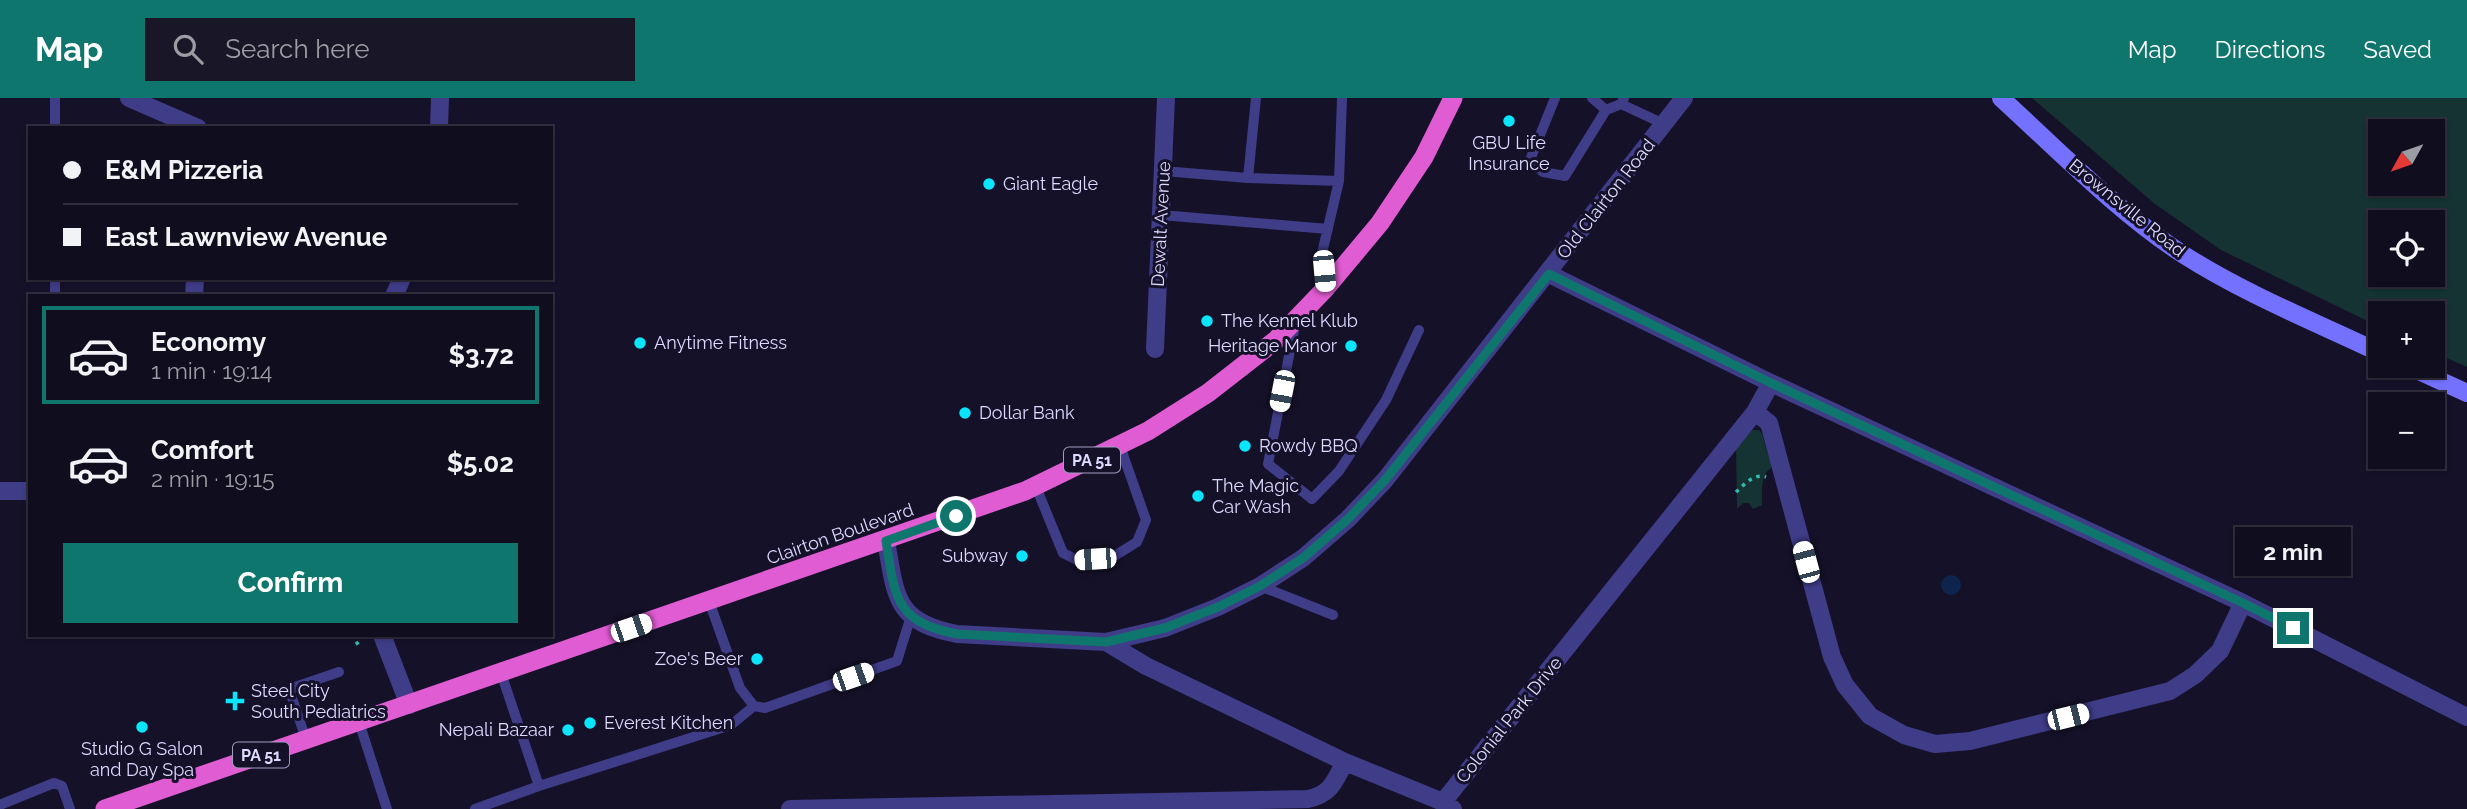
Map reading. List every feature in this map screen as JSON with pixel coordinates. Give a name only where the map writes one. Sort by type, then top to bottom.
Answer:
[{"type":"highway","name":"Clairton Boulevard","points":[[105,809],[1036,487],[1148,432],[1208,393],[1276,340],[1325,289],[1380,223],[1424,157],[1453,98]]},
{"type":"main road","name":"Brownsville Road","points":[[2001,98],[2088,177],[2182,253],[2248,290],[2368,347]]},
{"type":"main road","points":[[2434,378],[2467,393]]},
{"type":"street","points":[[129,98],[192,126]]},
{"type":"street","points":[[439,126],[440,98]]},
{"type":"street","name":"Dewalt Avenue","points":[[1155,349],[1166,98]]},
{"type":"street","name":"Old Clairton Road","points":[[911,616],[932,630],[957,634],[1106,642],[1165,628],[1218,607],[1260,586],[1303,558],[1348,519],[1385,480],[1685,98]]},
{"type":"street","points":[[1549,274],[1771,383],[2243,603],[2467,717]]},
{"type":"street","name":"Colonial Park Drive","points":[[1106,642],[1146,666],[1345,762],[1448,806],[1755,412],[1771,383]]},
{"type":"street","points":[[1755,412],[1769,423],[1836,667],[1845,685],[1870,716],[1904,735],[1935,744],[1970,741],[2170,691],[2195,675],[2220,651],[2243,603]]},
{"type":"street","points":[[0,491],[28,491]]},
{"type":"street","points":[[886,541],[895,594],[911,616]]},
{"type":"street","points":[[383,637],[409,705]]},
{"type":"street","points":[[790,809],[1308,799],[1322,796],[1331,787],[1345,762]]},
{"type":"lane","points":[[55,98],[55,126]]},
{"type":"lane","points":[[1248,178],[1256,98]]},
{"type":"lane","points":[[1325,289],[1322,253],[1339,181],[1342,98]]},
{"type":"lane","points":[[1555,98],[1530,160],[1543,172],[1565,176],[1606,110],[1622,101],[1664,124]]},
{"type":"lane","points":[[1592,98],[1606,110]]},
{"type":"lane","points":[[1163,171],[1248,178],[1339,181]]},
{"type":"lane","points":[[1161,215],[1328,229]]},
{"type":"lane","points":[[1297,319],[1268,464],[1312,499],[1339,471],[1386,400],[1419,330]]},
{"type":"lane","points":[[1036,487],[1063,553],[1079,561],[1111,558],[1137,542],[1146,520],[1120,446]]},
{"type":"lane","points":[[1260,586],[1333,615]]},
{"type":"lane","points":[[709,601],[740,688],[754,706],[765,708],[897,661],[911,616]]},
{"type":"lane","points":[[306,739],[289,689],[339,672]]},
{"type":"lane","points":[[500,673],[539,786]]},
{"type":"lane","points":[[475,809],[731,725],[754,706]]},
{"type":"lane","points":[[359,722],[387,809]]},
{"type":"lane","points":[[0,806],[54,783],[62,786],[71,809]]},
{"type":"path","points":[[1736,492],[1753,478],[1766,477]]},
{"type":"path","points":[[352,637],[360,647]]},
{"type":"green space","points":[[2032,98],[2467,98],[2467,367],[2445,357],[2445,301],[2368,301],[2368,321],[2221,250],[2155,204]]},
{"type":"green space","points":[[1751,430],[1759,430],[1762,434],[1772,467],[1765,474],[1762,505],[1753,509],[1749,503],[1743,503],[1737,509],[1736,449]]},
{"type":"water","points":[[1951,575],[1958,578],[1961,585],[1958,592],[1951,595],[1944,592],[1941,585],[1944,578]]},
{"type":"place","name":"GBU Life Insurance","points":[[1509,121]]},
{"type":"place","name":"Giant Eagle","points":[[989,184]]},
{"type":"place","name":"The Kennel Klub","points":[[1207,321]]},
{"type":"place","name":"Anytime Fitness","points":[[640,343]]},
{"type":"place","name":"Heritage Manor","points":[[1351,346]]},
{"type":"place","name":"Dollar Bank","points":[[965,413]]},
{"type":"place","name":"Rowdy BBQ","points":[[1245,446]]},
{"type":"place","name":"The Magic Car Wash","points":[[1198,496]]},
{"type":"place","name":"Subway","points":[[1022,556]]},
{"type":"place","name":"Zoe's Beer","points":[[757,659]]},
{"type":"place","name":"Steel City South Pediatrics","points":[[235,701]]},
{"type":"place","name":"Everest Kitchen","points":[[590,723]]},
{"type":"place","name":"Studio G Salon and Day Spa","points":[[142,727]]},
{"type":"place","name":"Nepali Bazaar","points":[[568,730]]},
{"type":"route","points":[[956,516],[886,541],[895,594],[911,616],[932,630],[957,634],[1106,642],[1165,628],[1218,607],[1260,586],[1303,558],[1348,519],[1385,480],[1549,274],[1771,383],[2293,628]]}]
